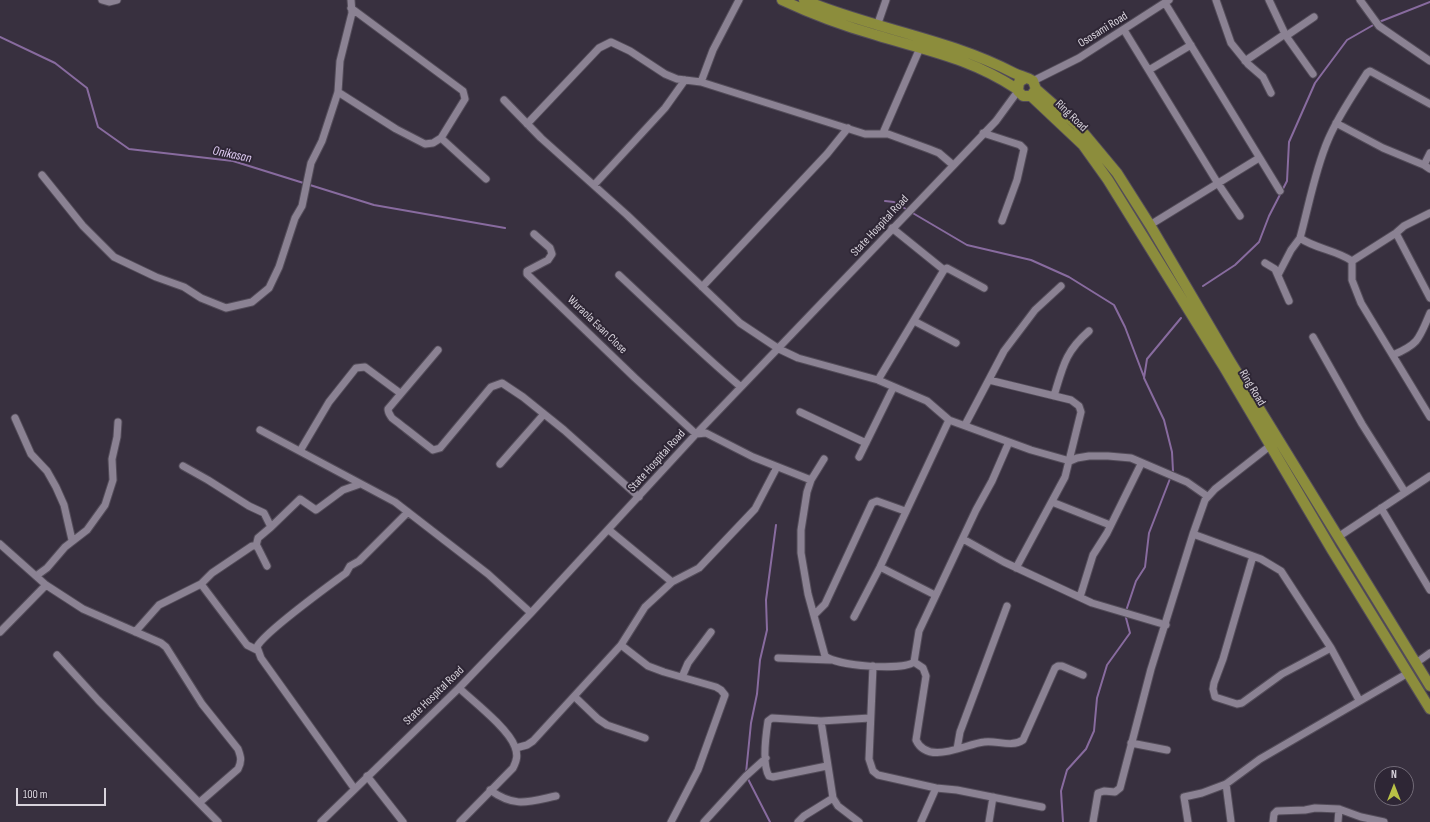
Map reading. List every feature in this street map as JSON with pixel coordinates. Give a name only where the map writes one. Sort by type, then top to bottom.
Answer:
[{"type":"main road","name":"Ring Road","points":[[782,0],[822,17],[978,66],[1027,88],[1083,146],[1098,165],[1143,234],[1271,445],[1332,550],[1430,709]]},
{"type":"main road","name":"Ring Road","points":[[804,0],[877,26],[963,50],[1027,88],[1077,125],[1095,144],[1117,174],[1150,225],[1230,362],[1430,686]]},
{"type":"street","points":[[102,0],[109,2],[117,0]]},
{"type":"street","points":[[42,175],[83,226],[114,257],[156,277],[184,287],[200,298],[226,308],[252,302],[269,288],[276,274],[295,218],[302,206],[312,163],[322,141],[338,92],[340,61],[352,13],[351,0]]},
{"type":"street","points":[[701,82],[713,50],[739,0]]},
{"type":"street","points":[[877,26],[886,0]]},
{"type":"street","points":[[1216,0],[1231,43],[1245,61],[1263,77],[1271,93]]},
{"type":"street","points":[[1269,0],[1286,35],[1313,74]]},
{"type":"street","points":[[1360,0],[1379,26],[1430,61]]},
{"type":"street","points":[[1167,2],[1191,45],[1280,191]]},
{"type":"street","name":"Ososami Road","points":[[1027,88],[1046,75],[1079,58],[1167,2]]},
{"type":"street","points":[[338,92],[419,142],[425,144],[433,143],[441,138],[465,99],[463,91],[351,8]]},
{"type":"street","points":[[1245,61],[1314,17]]},
{"type":"street","points":[[1124,30],[1217,182],[1240,216]]},
{"type":"street","points":[[527,124],[599,48],[611,42],[630,51],[665,74],[684,80],[701,82],[865,134],[872,135],[882,133],[929,148],[939,153],[953,165]]},
{"type":"street","points":[[1149,70],[1191,45]]},
{"type":"street","points":[[882,133],[920,48]]},
{"type":"street","points":[[1278,276],[1291,250],[1300,238],[1328,139],[1344,106],[1366,73],[1370,71],[1430,104]]},
{"type":"street","points":[[594,185],[665,108],[684,80]]},
{"type":"street","name":"State Hospital Road","points":[[321,822],[354,788],[459,688],[609,530],[696,434],[779,349],[911,208],[1027,88]]},
{"type":"street","points":[[504,100],[556,152],[594,185],[740,323],[779,349],[798,358],[878,380],[893,388],[927,401],[949,420],[1009,442],[1070,461],[1077,458],[1108,456],[1131,458],[1141,464],[1178,477],[1207,496]]},
{"type":"street","points":[[1336,123],[1382,148],[1427,167],[1430,153]]},
{"type":"street","points":[[702,287],[827,154],[848,128]]},
{"type":"street","points":[[983,133],[1020,145],[1024,149],[1017,180],[1002,222]]},
{"type":"street","points":[[441,138],[486,179]]},
{"type":"street","points":[[1150,225],[1180,208],[1217,182],[1259,158]]},
{"type":"street","points":[[1352,261],[1396,233],[1404,226],[1430,212]]},
{"type":"street","points":[[892,228],[944,270],[947,268],[984,288]]},
{"type":"street","points":[[1396,233],[1430,298]]},
{"type":"street","name":"Wuraola Esan Close","points":[[534,234],[550,248],[552,254],[548,260],[527,271],[528,274],[635,378],[696,434]]},
{"type":"street","points":[[1300,238],[1306,242],[1341,255],[1352,261]]},
{"type":"street","points":[[1352,261],[1352,280],[1361,303],[1430,417]]},
{"type":"street","points":[[1264,263],[1275,269],[1289,301]]},
{"type":"street","points":[[878,380],[944,270]]},
{"type":"street","points":[[619,275],[681,332],[703,356],[741,387]]},
{"type":"street","points":[[965,425],[998,360],[1028,319],[1061,286]]},
{"type":"street","points":[[1393,355],[1411,347],[1417,342],[1430,313]]},
{"type":"street","points":[[914,321],[956,344]]},
{"type":"street","points":[[1054,396],[1067,355],[1079,340],[1089,331]]},
{"type":"street","points":[[1313,337],[1362,424],[1405,492]]},
{"type":"street","points":[[438,350],[389,406],[388,412],[393,418],[433,450],[440,448],[491,387],[498,383],[509,386],[544,414],[639,497]]},
{"type":"street","points":[[300,451],[329,402],[356,368],[365,367],[400,393]]},
{"type":"street","points":[[989,380],[1077,403],[1081,412],[1065,477],[1016,568]]},
{"type":"street","points":[[858,458],[893,388]]},
{"type":"street","points":[[1423,405],[1430,400]]},
{"type":"street","points":[[800,412],[866,443]]},
{"type":"street","points":[[500,464],[544,414]]},
{"type":"street","points":[[15,418],[31,454],[47,471],[56,487],[64,505],[72,540]]},
{"type":"street","points":[[854,617],[880,567],[949,420]]},
{"type":"street","points":[[36,576],[47,568],[72,540],[87,530],[101,512],[110,492],[113,480],[112,459],[117,437],[118,422]]},
{"type":"street","points":[[260,430],[395,502],[488,574],[531,613]]},
{"type":"street","points":[[696,434],[706,433],[753,457],[811,480]]},
{"type":"street","points":[[914,662],[918,636],[935,595],[976,510],[992,481],[1009,442]]},
{"type":"street","points":[[1093,822],[1098,794],[1104,790],[1115,792],[1120,788],[1131,743],[1192,534],[1207,496],[1247,462],[1271,445]]},
{"type":"street","points":[[824,459],[811,480],[801,530],[801,553],[803,573],[822,648],[825,656],[830,660]]},
{"type":"street","points":[[1080,597],[1092,555],[1110,525],[1141,464]]},
{"type":"street","points":[[183,466],[249,506],[264,513],[270,521],[271,526]]},
{"type":"street","points":[[516,748],[527,745],[533,741],[575,696],[621,645],[645,607],[672,582],[699,568],[755,509],[777,467]]},
{"type":"street","points":[[1338,537],[1430,476]]},
{"type":"street","points":[[267,566],[256,546],[258,538],[300,498],[316,510],[343,490],[360,484]]},
{"type":"street","points":[[814,615],[825,604],[872,503],[877,501],[905,511]]},
{"type":"street","points":[[1052,502],[1110,525]]},
{"type":"street","points":[[1381,508],[1430,590]]},
{"type":"street","points":[[257,650],[259,642],[346,573],[350,566],[359,561],[408,512]]},
{"type":"street","points":[[609,530],[672,582]]},
{"type":"street","points":[[1192,534],[1269,562],[1281,571],[1330,648],[1359,700]]},
{"type":"street","points":[[963,539],[1016,568],[1105,608],[1166,625]]},
{"type":"street","points":[[0,544],[46,585],[83,609],[161,642],[166,647],[202,704],[238,749],[241,755],[241,762],[238,769],[200,802]]},
{"type":"street","points":[[136,632],[159,605],[201,584],[212,573],[256,546]]},
{"type":"street","points":[[1253,556],[1223,659],[1214,684],[1213,689],[1215,696],[1237,704],[1242,703],[1282,674],[1330,648]]},
{"type":"street","points":[[880,567],[935,595]]},
{"type":"street","points":[[201,584],[247,645],[257,650],[261,658],[354,788]]},
{"type":"street","points":[[0,632],[46,585]]},
{"type":"street","points":[[957,749],[960,732],[1007,606]]},
{"type":"street","points":[[682,678],[688,663],[711,632]]},
{"type":"street","points":[[621,645],[648,666],[716,688],[721,690],[725,695],[698,770],[671,822]]},
{"type":"street","points":[[1416,663],[1430,653]]},
{"type":"street","points":[[57,655],[103,705],[218,822]]},
{"type":"street","points":[[778,658],[830,660],[840,663],[873,666],[904,666],[914,662]]},
{"type":"street","points":[[914,662],[923,668],[926,676],[916,730],[916,740],[918,745],[929,752],[957,749],[983,742],[1018,743],[1023,740],[1055,668],[1062,666],[1083,675]]},
{"type":"street","points":[[873,666],[869,759],[874,771],[878,775],[936,788],[1042,806]]},
{"type":"street","points":[[1188,822],[1184,797],[1202,793],[1226,784],[1260,759],[1359,700],[1408,673]]},
{"type":"street","points":[[459,688],[502,728],[516,748],[517,760],[513,768],[460,822]]},
{"type":"street","points":[[575,696],[598,719],[607,724],[645,738]]},
{"type":"street","points":[[827,766],[773,777],[767,774],[766,738],[770,719],[821,721],[870,718]]},
{"type":"street","points":[[821,721],[833,798],[838,806],[859,822]]},
{"type":"street","points":[[1131,743],[1167,750]]},
{"type":"street","points":[[704,822],[746,776],[766,758]]},
{"type":"street","points":[[367,776],[403,822]]},
{"type":"street","points":[[1226,784],[1231,822]]},
{"type":"street","points":[[921,822],[936,788]]},
{"type":"street","points":[[490,790],[501,798],[521,803],[556,796]]},
{"type":"street","points":[[989,822],[993,797]]},
{"type":"street","points":[[798,822],[804,816],[833,798]]},
{"type":"street","points":[[1273,822],[1274,814],[1277,811],[1316,808],[1339,809],[1361,817],[1384,822]]},
{"type":"street","points":[[1338,822],[1339,809]]},
{"type":"waterway","points":[[1379,22],[1430,2]]},
{"type":"waterway","points":[[1203,286],[1235,265],[1259,242],[1269,216],[1287,181],[1289,142],[1315,83],[1347,40],[1375,24]]},
{"type":"waterway","name":"Onikasan","points":[[0,37],[55,63],[87,88],[98,127],[129,149],[233,161],[374,205],[505,228]]},
{"type":"waterway","points":[[885,201],[894,202],[967,245],[1031,260],[1069,277],[1114,305],[1125,327],[1144,377]]},
{"type":"waterway","points":[[1063,822],[1061,791],[1067,770],[1086,749],[1094,731],[1097,698],[1107,665],[1130,633],[1125,614],[1136,581],[1145,567],[1149,533],[1173,471],[1172,452],[1164,420],[1144,378],[1147,359],[1181,318]]},
{"type":"waterway","points":[[746,773],[751,723],[757,694],[760,660],[767,630],[766,600],[776,525]]},
{"type":"waterway","points":[[747,777],[770,822]]}]
